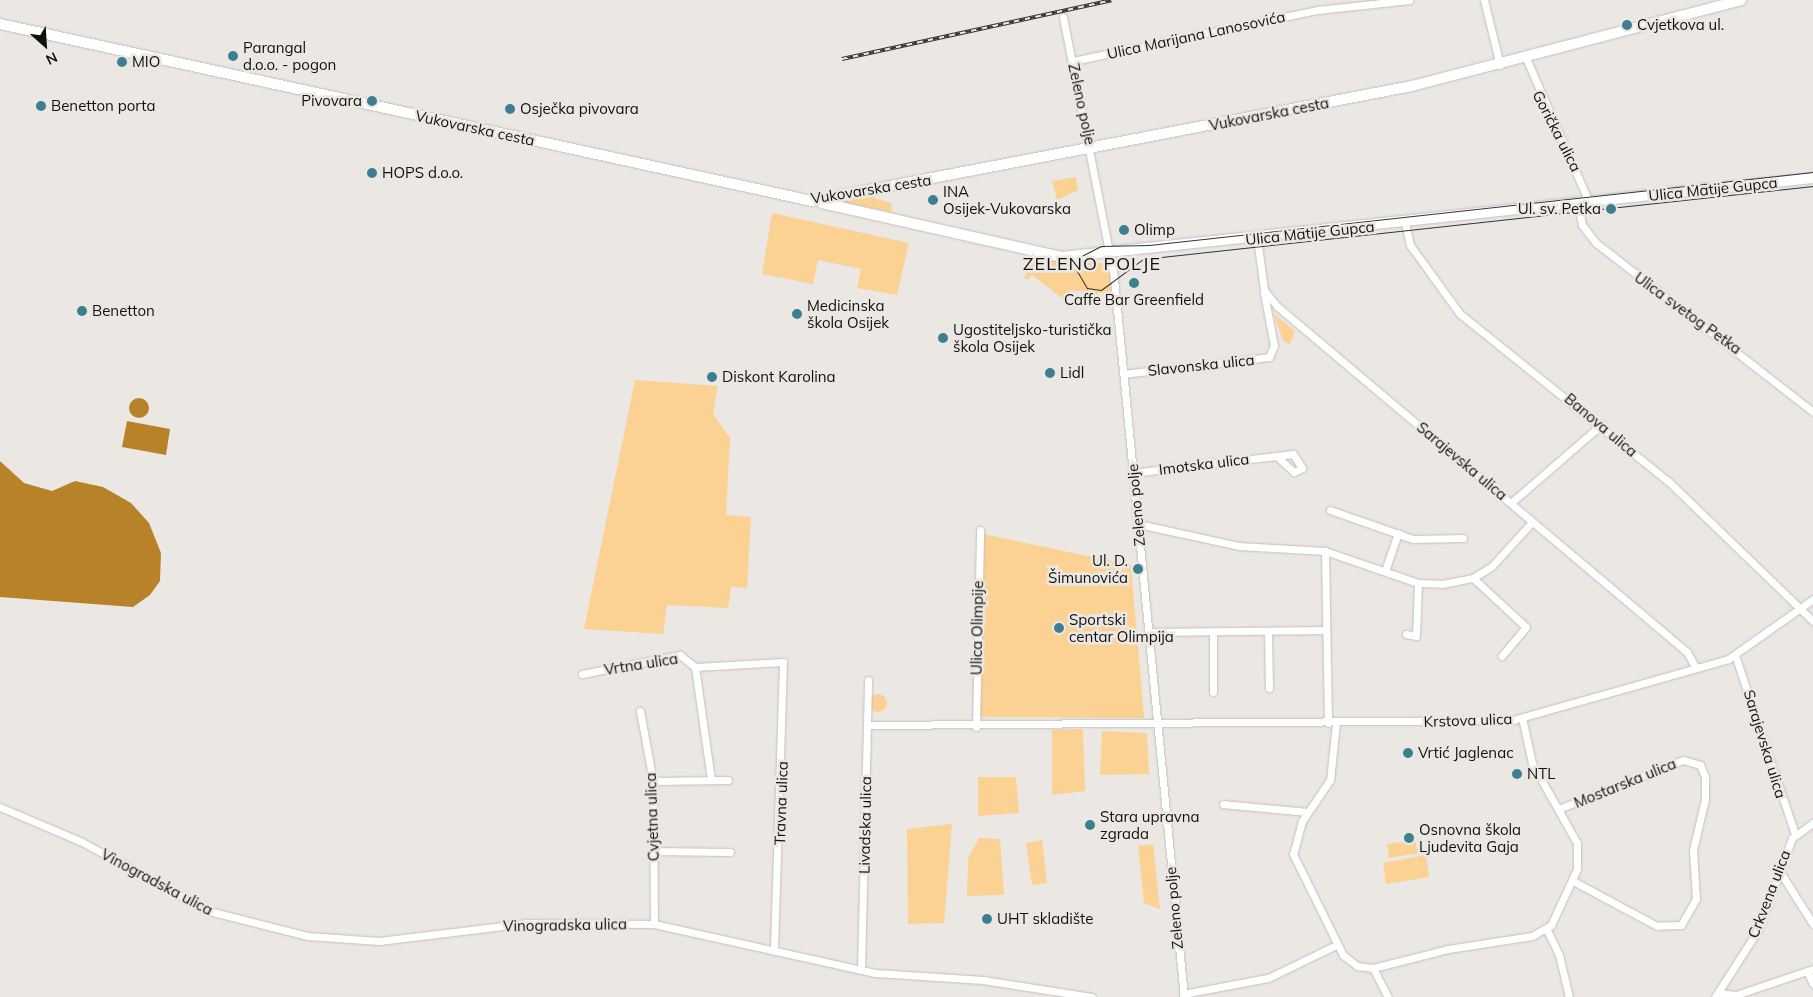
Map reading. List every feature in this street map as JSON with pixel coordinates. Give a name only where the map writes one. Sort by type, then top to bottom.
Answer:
[{"type":"main road","name":"Vukovarska cesta","points":[[0,24],[812,200],[1091,149],[1500,65],[1711,3],[1741,0]]},
{"type":"main road","name":"Ulica Matije Gupca","points":[[812,200],[1049,256],[1110,254],[1813,178]]},
{"type":"street","name":"Ulica Marijana Lanosovića","points":[[1073,61],[1318,10],[1409,0]]},
{"type":"street","points":[[1484,0],[1500,65]]},
{"type":"street","name":"Zeleno polje","points":[[1063,17],[1091,149],[1110,254],[1183,996]]},
{"type":"street","name":"Gorička ulica","points":[[1526,58],[1589,202]]},
{"type":"street","name":"Ulica svetog Petka","points":[[1578,204],[1582,225],[1602,249],[1813,412]]},
{"type":"street","name":"Banova ulica","points":[[1405,223],[1410,245],[1455,310],[1602,424],[1813,621]]},
{"type":"street","points":[[1257,238],[1264,290]]},
{"type":"street","name":"Slavonska ulica","points":[[1123,374],[1271,355],[1274,346],[1264,290]]},
{"type":"street","name":"Sarajevska ulica","points":[[1264,290],[1278,307],[1512,502],[1532,522],[1687,652],[1696,668]]},
{"type":"street","points":[[1512,502],[1602,424]]},
{"type":"street","name":"Imotska ulica","points":[[1132,473],[1276,456]]},
{"type":"street","points":[[1330,510],[1413,539],[1464,538]]},
{"type":"street","points":[[1138,524],[1222,543],[1325,550],[1418,583],[1473,578],[1492,566],[1532,522]]},
{"type":"street","name":"Ulica Olimpije","points":[[976,727],[980,530]]},
{"type":"street","points":[[1385,571],[1398,533]]},
{"type":"street","points":[[1325,550],[1328,723]]},
{"type":"street","points":[[1473,578],[1526,627],[1502,656]]},
{"type":"street","points":[[1406,634],[1416,636],[1418,583]]},
{"type":"street","name":"Krstova ulica","points":[[1156,724],[1336,723],[1522,718],[1735,655],[1813,599]]},
{"type":"street","points":[[1148,632],[1326,630]]},
{"type":"street","points":[[1213,632],[1214,692]]},
{"type":"street","points":[[1268,632],[1269,688]]},
{"type":"street","name":"Vrtna ulica","points":[[582,674],[680,655],[696,667],[777,660]]},
{"type":"street","name":"Sarajevska ulica","points":[[1735,655],[1795,834]]},
{"type":"street","name":"Travna ulica","points":[[774,951],[785,674],[783,662],[777,660]]},
{"type":"street","name":"Vrtna ulica","points":[[696,667],[711,779]]},
{"type":"street","name":"Livadska ulica","points":[[861,970],[868,680]]},
{"type":"street","name":"Cvjetna ulica","points":[[640,711],[653,781],[654,924]]},
{"type":"street","name":"Mostarska ulica","points":[[1522,718],[1532,763],[1561,808],[1577,843],[1573,881],[1547,930]]},
{"type":"street","points":[[1336,723],[1330,780],[1307,812],[1295,836],[1293,854],[1336,945],[1349,960],[1373,968],[1448,949],[1532,936],[1547,930],[1559,955],[1569,997]]},
{"type":"street","points":[[868,726],[976,727],[1156,724]]},
{"type":"street","name":"Mostarska ulica","points":[[1561,808],[1683,760],[1700,765],[1706,783],[1693,850],[1696,899],[1681,925],[1657,926],[1573,881]]},
{"type":"street","points":[[653,781],[728,780]]},
{"type":"street","points":[[1224,804],[1307,812]]},
{"type":"street","name":"Vinogradska ulica","points":[[0,807],[82,842],[209,911],[308,936],[379,941],[528,923],[654,924],[861,970],[1016,984],[1092,997]]},
{"type":"street","name":"Crkvena ulica","points":[[1717,995],[1758,930],[1795,834],[1813,823]]},
{"type":"street","points":[[653,851],[730,852]]},
{"type":"street","points":[[1780,872],[1813,924]]},
{"type":"street","points":[[1183,996],[1268,978],[1336,945]]},
{"type":"street","points":[[1373,968],[1388,997]]},
{"type":"street","points":[[1717,995],[1736,995],[1810,970],[1813,984]]},
{"type":"shaded area","points":[[1076,177],[1078,190],[1057,200],[1052,181]]},
{"type":"shaded area","points":[[872,197],[891,203],[892,212],[839,202]]},
{"type":"shaded area","points":[[772,213],[909,243],[897,295],[857,288],[861,269],[818,260],[813,284],[762,274]]},
{"type":"shaded area","points":[[1032,259],[1103,263],[1110,271],[1111,297],[1107,299],[1107,294],[1098,293],[1095,299],[1095,293],[1070,290],[1066,310],[1067,302],[1032,275],[1028,280],[1024,278]]},
{"type":"shaded area","points":[[1274,314],[1295,331],[1290,344],[1283,341]]},
{"type":"shaded area","points":[[635,380],[718,386],[713,414],[730,438],[726,515],[751,517],[747,588],[731,587],[728,608],[667,605],[663,634],[584,629]]},
{"type":"shaded area","points":[[139,398],[146,401],[149,408],[146,415],[139,418],[132,415],[129,408],[132,401]]},
{"type":"shaded area","points":[[127,421],[170,429],[166,455],[122,447]]},
{"type":"shaded area","points":[[0,461],[24,483],[52,491],[75,481],[103,487],[131,503],[149,523],[161,553],[160,581],[150,595],[133,607],[0,597]]},
{"type":"shaded area","name":"Sportski centar Olimpija","points":[[983,534],[1131,565],[1144,718],[979,717]]},
{"type":"shaded area","points":[[874,694],[882,694],[887,699],[885,710],[874,712],[869,707],[869,699]]},
{"type":"shaded area","points":[[1083,729],[1085,791],[1052,795],[1052,730]]},
{"type":"shaded area","points":[[1102,731],[1147,733],[1149,774],[1100,775]]},
{"type":"shaded area","points":[[978,777],[1016,777],[1019,813],[978,816]]},
{"type":"shaded area","points":[[952,824],[944,923],[908,924],[907,829]]},
{"type":"shaded area","points":[[979,838],[1000,839],[1004,895],[967,896],[968,858]]},
{"type":"shaded area","points":[[1042,840],[1047,883],[1032,885],[1026,843]]},
{"type":"shaded area","points":[[1415,840],[1418,853],[1389,858],[1387,844]]},
{"type":"shaded area","points":[[1153,844],[1160,909],[1144,903],[1138,846]]},
{"type":"shaded area","points":[[1426,855],[1429,877],[1386,884],[1383,863]]},
{"type":"tram line","points":[[1813,172],[1149,245],[1101,246],[1081,256],[1077,271],[1087,288],[1101,290],[1143,259],[1813,186]]},
{"type":"railway","points":[[842,59],[1112,0]]},
{"type":"place","name":"Cvjetkova ul.","points":[[1627,25]]},
{"type":"place","name":"Parangal d.o.o. - pogon","points":[[233,56]]},
{"type":"place","name":"MIO","points":[[122,62]]},
{"type":"place","name":"Pivovara","points":[[372,101]]},
{"type":"place","name":"Benetton porta","points":[[41,106]]},
{"type":"place","name":"Osječka pivovara","points":[[510,109]]},
{"type":"place","name":"HOPS d.o.o.","points":[[372,173]]},
{"type":"place","name":"INA Osijek-Vukovarska","points":[[933,200]]},
{"type":"place","name":"Ul. sv. Petka","points":[[1611,209]]},
{"type":"place","name":"Olimp","points":[[1124,230]]},
{"type":"place","name":"Caffe Bar Greenfield","points":[[1134,283]]},
{"type":"place","name":"Benetton","points":[[82,311]]},
{"type":"place","name":"Medicinska škola Osijek","points":[[797,314]]},
{"type":"place","name":"Ugostiteljsko-turistička škola Osijek","points":[[943,338]]},
{"type":"place","name":"Lidl","points":[[1050,373]]},
{"type":"place","name":"Diskont Karolina","points":[[712,377]]},
{"type":"place","name":"Ul. D. Šimunovića","points":[[1138,569]]},
{"type":"place","name":"Sportski centar Olimpija","points":[[1059,628]]},
{"type":"place","name":"Vrtić Jaglenac","points":[[1408,753]]},
{"type":"place","name":"NTL","points":[[1517,774]]},
{"type":"place","name":"Stara upravna zgrada","points":[[1090,825]]},
{"type":"place","name":"Osnovna škola Ljudevita Gaja","points":[[1409,838]]},
{"type":"place","name":"UHT skladište","points":[[987,919]]},
{"type":"district","name":"ZELENO POLJE","points":[[1092,264]]}]
